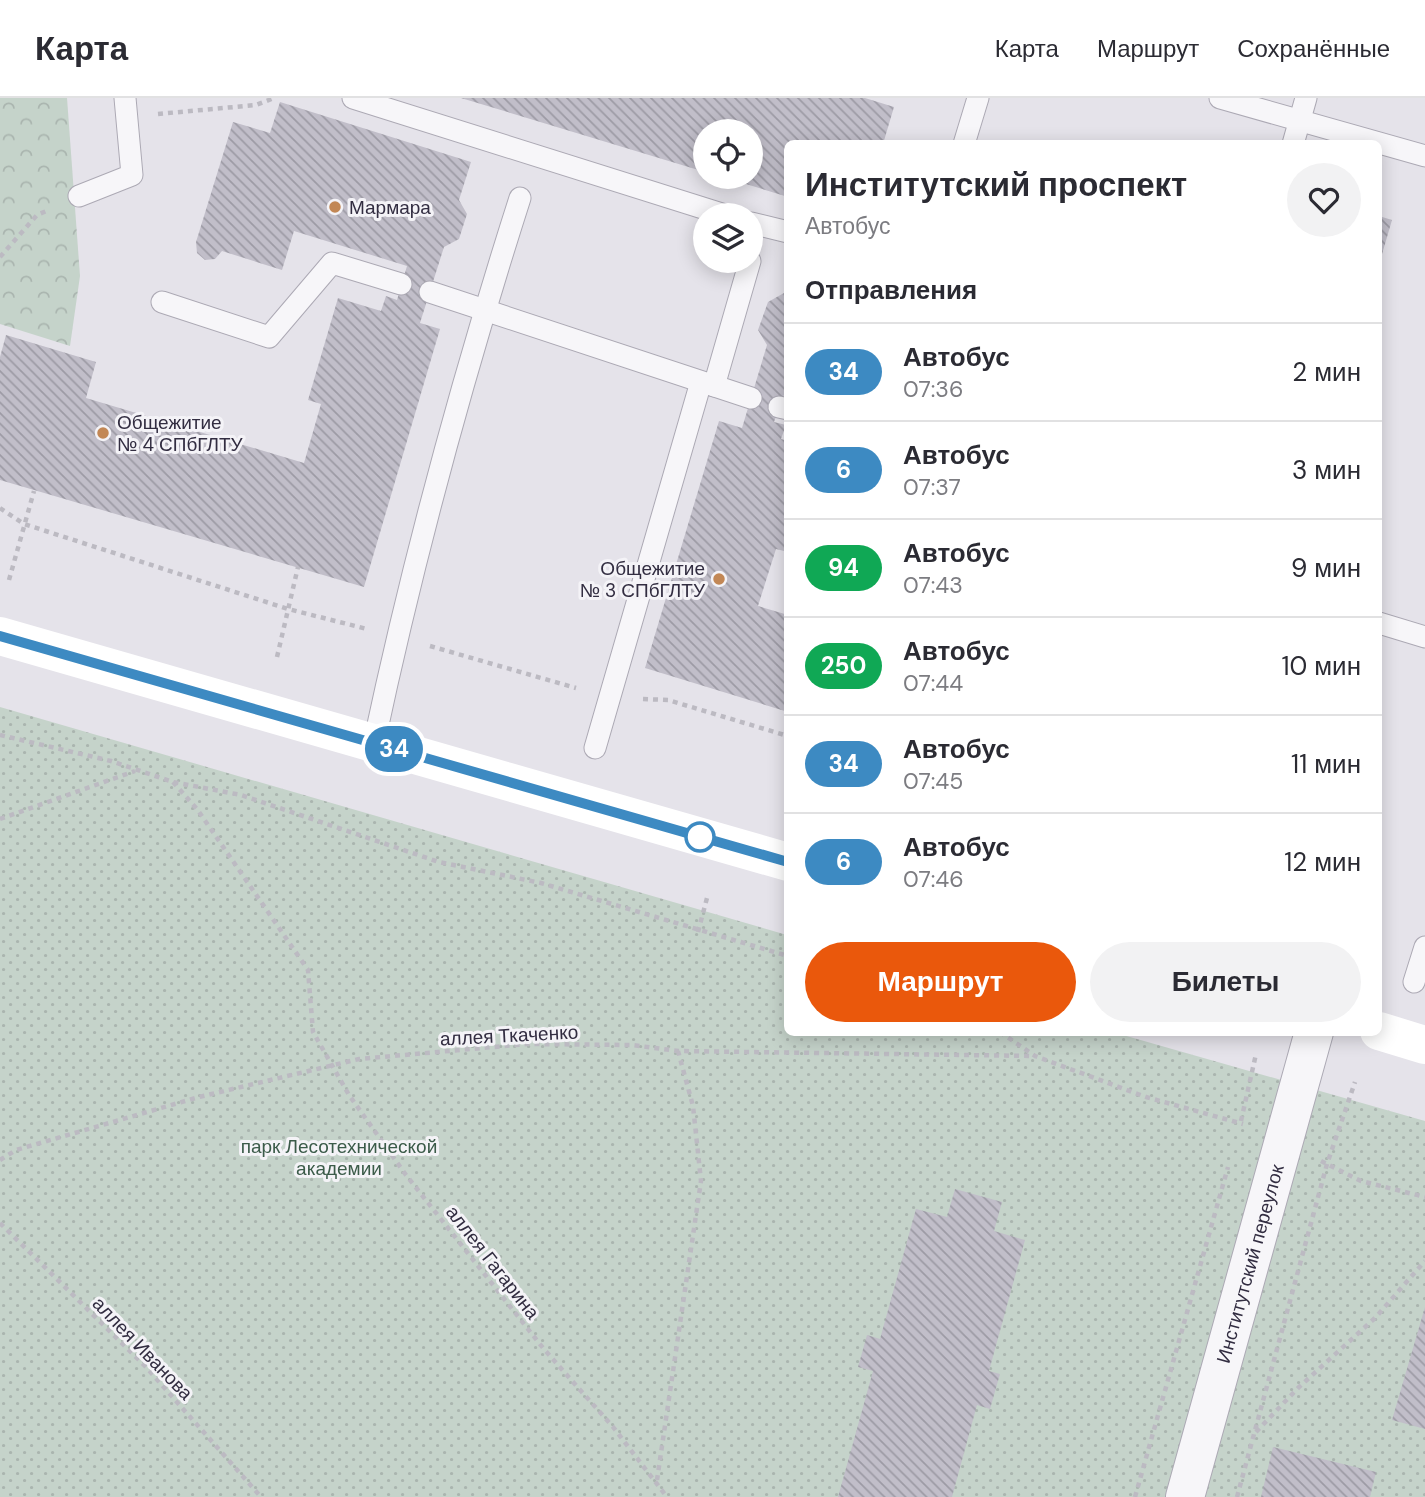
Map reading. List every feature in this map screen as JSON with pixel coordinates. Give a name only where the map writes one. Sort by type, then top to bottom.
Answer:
[{"type":"main road","points":[[0,636],[784,861]]},
{"type":"main road","points":[[1382,1032],[1425,1045]]},
{"type":"street","name":"Институтский переулок","points":[[1185,1497],[1313,1036]]},
{"type":"lane","points":[[352,98],[693,205]]},
{"type":"lane","points":[[965,140],[978,98]]},
{"type":"lane","points":[[1220,98],[1368,140]]},
{"type":"lane","points":[[1294,140],[1306,98]]},
{"type":"lane","points":[[79,196],[132,175],[125,108]]},
{"type":"lane","points":[[1382,144],[1425,156]]},
{"type":"lane","points":[[374,743],[397,637],[486,309],[520,198]]},
{"type":"lane","points":[[763,227],[784,231]]},
{"type":"lane","points":[[162,302],[269,337],[332,263],[401,284]]},
{"type":"lane","points":[[595,748],[708,384],[746,273]]},
{"type":"lane","points":[[430,292],[751,398]]},
{"type":"lane","points":[[1382,625],[1425,637]]},
{"type":"lane","points":[[1414,982],[1425,947]]},
{"type":"path","points":[[125,108],[256,105],[274,98]]},
{"type":"path","points":[[0,257],[37,215],[79,196]]},
{"type":"path","points":[[9,580],[34,491]]},
{"type":"path","points":[[0,508],[24,524],[288,609],[610,698],[668,700],[784,735]]},
{"type":"path","points":[[277,657],[298,567]]},
{"type":"path","points":[[0,736],[111,761],[173,782],[241,795],[439,862],[541,883],[698,932],[784,955]]},
{"type":"path","points":[[0,819],[136,771]]},
{"type":"path","name":"аллея Гагарина","points":[[173,782],[197,809],[308,970],[313,1032],[349,1095],[406,1175],[543,1348],[657,1480],[667,1497]]},
{"type":"path","points":[[698,932],[707,898]]},
{"type":"path","points":[[1006,1036],[1035,1056],[1146,1097],[1241,1123],[1361,1181],[1425,1197]]},
{"type":"path","name":"аллея Ткаченко","points":[[0,1160],[16,1150],[199,1097],[359,1059],[527,1044],[632,1045],[678,1051],[1035,1056]]},
{"type":"path","points":[[657,1480],[701,1181],[694,1106],[678,1051]]},
{"type":"path","points":[[1237,1136],[1256,1054]]},
{"type":"path","points":[[1237,1497],[1327,1164],[1354,1082]]},
{"type":"path","points":[[1135,1497],[1230,1163]]},
{"type":"path","name":"аллея Иванова","points":[[0,1223],[146,1367],[261,1497]]},
{"type":"path","points":[[1255,1433],[1298,1388],[1375,1318],[1425,1261]]},
{"type":"green space","points":[[0,98],[67,98],[80,276],[70,346],[0,324]]},
{"type":"green space","name":"парк Лесотехнической академии","points":[[0,707],[784,934],[784,1036],[1127,1036],[1425,1121],[1425,1497],[0,1497]]},
{"type":"building","points":[[461,98],[865,98],[894,107],[884,140],[784,140],[784,196],[762,189],[763,119],[693,119],[693,168]]},
{"type":"building","name":"Общежитие № 4 СПбГЛТУ","points":[[280,102],[471,162],[459,200],[467,214],[459,239],[444,247],[420,323],[440,329],[364,587],[0,480],[0,357],[6,335],[96,362],[86,398],[304,463],[321,404],[308,400],[338,298],[381,311],[386,296],[397,300],[407,266],[294,231],[282,270],[222,251],[215,259],[205,260],[197,253],[196,242],[233,122],[270,133]]},
{"type":"building","points":[[1382,217],[1392,220],[1382,254]]},
{"type":"building","name":"Общежитие № 3 СПбГЛТУ","points":[[784,293],[784,395],[774,422],[784,424],[781,439],[784,440],[784,551],[776,549],[758,606],[784,614],[784,711],[645,668],[719,421],[742,428],[767,345],[758,330],[768,302]]},
{"type":"building","points":[[955,1189],[1002,1202],[994,1231],[1025,1240],[989,1371],[1000,1374],[990,1409],[977,1405],[952,1497],[838,1497],[873,1371],[858,1367],[867,1335],[880,1339],[916,1209],[947,1217]]},
{"type":"building","points":[[1425,1307],[1425,1429],[1392,1420]]},
{"type":"building","points":[[1273,1447],[1376,1472],[1370,1497],[1261,1497]]},
{"type":"bus line","name":"34","points":[[0,636],[784,861]]},
{"type":"place","name":"Мармара","points":[[335,207]]},
{"type":"place","name":"Общежитие № 4 СПбГЛТУ","points":[[103,433]]},
{"type":"place","name":"Общежитие № 3 СПбГЛТУ","points":[[719,579]]}]
